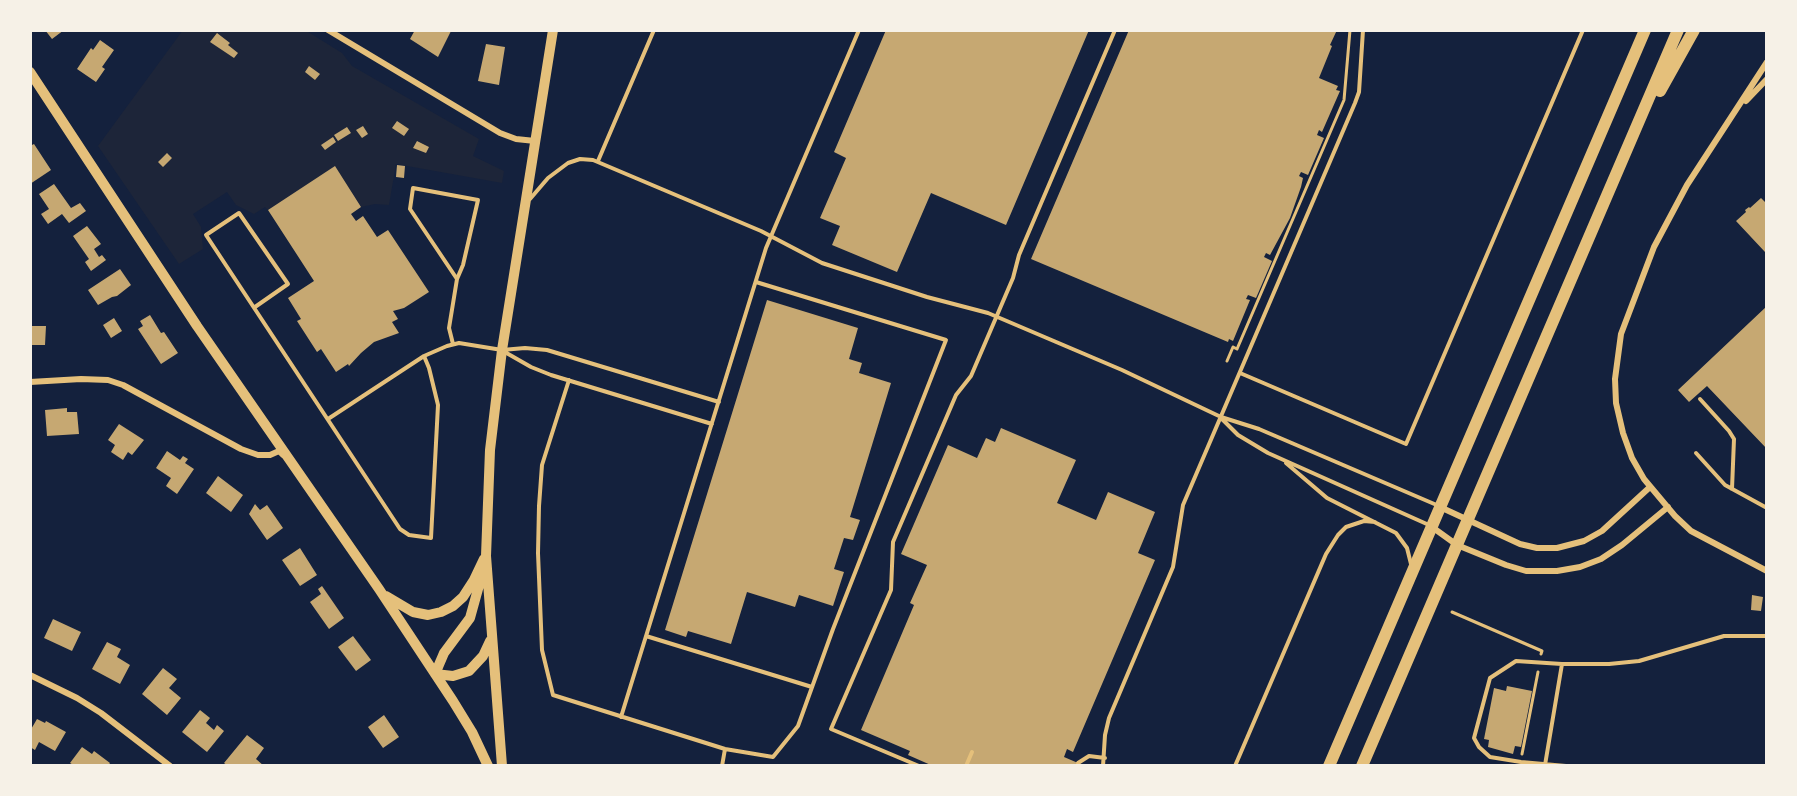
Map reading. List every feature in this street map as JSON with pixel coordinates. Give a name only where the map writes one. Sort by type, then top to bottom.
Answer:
[{"type":"main road","points":[[502,766],[486,556],[490,450],[502,350],[553,30]]},
{"type":"main road","points":[[1329,766],[1645,30]]},
{"type":"main road","points":[[1362,766],[1678,30]]},
{"type":"main road","points":[[1629,147],[1694,30]]},
{"type":"main road","points":[[30,72],[204,335],[379,589],[472,732],[488,766]]},
{"type":"main road","points":[[379,589],[397,604],[413,612],[428,615],[441,612],[453,606],[468,590],[486,556]]},
{"type":"main road","points":[[435,674],[444,653],[470,618],[486,556]]},
{"type":"main road","points":[[435,674],[453,676],[468,670],[483,656],[492,635]]},
{"type":"street","points":[[328,30],[500,133],[516,139],[535,141]]},
{"type":"street","points":[[1767,62],[1738,110],[1698,167],[1669,218],[1636,291],[1621,334],[1615,379],[1618,414],[1628,451],[1650,487],[1698,536],[1767,571]]},
{"type":"street","points":[[1738,110],[1767,79]]},
{"type":"street","points":[[30,382],[94,378],[123,385],[240,449],[264,456],[279,451],[300,476]]},
{"type":"street","points":[[1440,507],[1528,546],[1566,547],[1584,541],[1602,531],[1650,487]]},
{"type":"street","points":[[1431,526],[1457,545],[1486,558],[1526,571],[1546,572],[1569,570],[1591,563],[1612,552],[1668,507]]},
{"type":"street","points":[[30,675],[77,698],[101,713],[170,766]]},
{"type":"lane","points":[[598,161],[654,30]]},
{"type":"lane","points":[[621,717],[771,236],[859,30]]},
{"type":"lane","points":[[919,766],[831,729],[891,590],[893,542],[956,394],[971,376],[1014,275],[1019,255],[1115,30]]},
{"type":"lane","points":[[1103,766],[1105,735],[1109,718],[1177,554],[1183,505],[1355,103],[1364,30]]},
{"type":"lane","points":[[1240,373],[1406,444],[1583,30]]},
{"type":"lane","points":[[526,205],[548,178],[568,163],[584,158],[598,161],[771,236],[832,266],[927,297],[997,316],[1122,370],[1221,417],[1266,432],[1440,507]]},
{"type":"lane","points":[[453,344],[449,328],[457,279],[463,266],[478,200],[413,188],[410,209],[457,279]]},
{"type":"lane","points":[[255,307],[288,284],[239,213],[206,236],[400,529],[409,535],[431,538],[438,405],[424,356]]},
{"type":"lane","points":[[569,380],[542,465],[538,553],[542,650],[553,695],[725,749],[773,757],[798,726],[946,340],[756,282]]},
{"type":"lane","points":[[328,419],[424,356],[453,344],[502,350],[525,348],[547,350],[718,402]]},
{"type":"lane","points":[[502,350],[531,367],[712,424]]},
{"type":"lane","points":[[1700,399],[1734,439],[1732,489]]},
{"type":"lane","points":[[1221,417],[1246,441],[1283,461],[1431,526]]},
{"type":"lane","points":[[1696,453],[1718,479],[1767,508]]},
{"type":"lane","points":[[1283,461],[1327,498],[1390,529],[1402,539],[1411,561],[1410,578]]},
{"type":"lane","points":[[1235,766],[1326,554],[1346,527],[1364,521],[1375,522]]},
{"type":"lane","points":[[646,636],[812,687]]},
{"type":"lane","points":[[1566,766],[1490,757],[1479,747],[1474,738],[1490,678],[1516,661],[1592,664],[1639,661],[1724,636],[1767,636]]},
{"type":"lane","points":[[1545,765],[1562,664]]},
{"type":"lane","points":[[722,766],[725,749]]},
{"type":"lane","points":[[966,766],[972,752]]},
{"type":"lane","points":[[1078,763],[1089,756],[1104,758]]},
{"type":"path","points":[[1227,361],[1233,347],[1237,349],[1344,100],[1350,30]]},
{"type":"shaded area","points":[[183,30],[305,30],[342,53],[352,66],[479,139],[473,156],[504,171],[502,183],[396,164],[389,205],[375,204],[361,207],[335,167],[268,210],[265,207],[254,214],[236,205],[227,192],[193,214],[201,227],[203,249],[179,264],[98,146]]},
{"type":"building","points":[[45,30],[64,30],[52,39]]},
{"type":"building","points":[[415,30],[451,31],[438,57],[410,39]]},
{"type":"building","points":[[886,30],[1089,30],[1006,225],[931,193],[897,272],[832,245],[840,226],[820,218],[846,158],[834,152]]},
{"type":"building","points":[[1129,30],[1337,30],[1319,78],[1338,86],[1336,90],[1340,91],[1322,132],[1319,130],[1317,135],[1324,138],[1308,175],[1301,172],[1299,176],[1303,178],[1290,218],[1270,255],[1266,253],[1264,257],[1272,261],[1256,298],[1248,295],[1246,299],[1250,300],[1233,341],[1229,339],[1228,342],[1031,259]]},
{"type":"building","points":[[217,33],[238,53],[234,58],[210,42]]},
{"type":"building","points":[[100,40],[114,50],[102,67],[105,69],[96,82],[77,69],[91,48],[93,50]]},
{"type":"building","points":[[486,44],[505,47],[499,85],[478,81]]},
{"type":"building","points":[[309,66],[320,74],[315,80],[305,72]]},
{"type":"building","points":[[397,121],[409,129],[404,136],[392,128]]},
{"type":"building","points":[[363,126],[368,134],[362,138],[356,130]]},
{"type":"building","points":[[347,127],[351,133],[338,141],[334,135]]},
{"type":"building","points":[[333,137],[336,142],[325,150],[321,145]]},
{"type":"building","points":[[417,141],[429,147],[426,153],[413,148]]},
{"type":"building","points":[[34,144],[51,170],[30,184],[30,146]]},
{"type":"building","points":[[167,153],[172,158],[163,167],[158,162]]},
{"type":"building","points":[[397,165],[405,166],[404,178],[396,177]]},
{"type":"building","points":[[335,166],[361,207],[351,214],[356,221],[363,216],[377,237],[388,230],[429,292],[404,308],[393,311],[398,319],[392,322],[399,333],[374,342],[349,366],[348,364],[336,372],[321,349],[317,352],[297,321],[301,319],[288,298],[314,281],[268,210]]},
{"type":"building","points":[[54,184],[71,208],[80,203],[86,211],[69,223],[62,214],[48,224],[41,214],[49,209],[39,194]]},
{"type":"building","points":[[1761,198],[1765,202],[1767,200],[1767,250],[1765,252],[1736,221],[1746,212],[1745,210]]},
{"type":"building","points":[[87,226],[101,244],[94,249],[99,257],[102,255],[106,260],[91,271],[85,262],[89,259],[73,236]]},
{"type":"building","points":[[120,269],[131,285],[117,296],[98,305],[88,290]]},
{"type":"building","points":[[767,300],[858,328],[849,359],[862,363],[859,373],[891,383],[850,517],[860,520],[853,540],[844,538],[834,569],[844,572],[833,606],[799,595],[795,607],[747,592],[731,644],[688,631],[686,637],[665,630]]},
{"type":"building","points":[[1767,306],[1767,449],[1707,386],[1689,402],[1678,390]]},
{"type":"building","points":[[150,315],[161,333],[164,332],[178,353],[161,364],[138,329],[143,326],[140,321]]},
{"type":"building","points":[[114,318],[122,331],[111,338],[103,325]]},
{"type":"building","points":[[30,326],[46,326],[45,345],[30,345]]},
{"type":"building","points":[[67,408],[67,412],[77,412],[79,434],[47,436],[45,410]]},
{"type":"building","points":[[119,424],[144,440],[132,455],[128,452],[123,460],[111,452],[115,445],[108,440]]},
{"type":"building","points":[[1001,428],[1076,460],[1057,503],[1096,520],[1108,492],[1155,512],[1138,553],[1155,560],[1073,752],[1067,749],[1064,757],[1085,766],[933,766],[908,755],[910,751],[861,730],[914,605],[910,603],[927,565],[901,554],[948,445],[977,458],[986,438],[995,442]]},
{"type":"building","points":[[167,451],[180,460],[183,456],[188,459],[185,463],[194,469],[177,494],[166,486],[171,478],[156,468]]},
{"type":"building","points":[[218,476],[243,495],[231,512],[206,493]]},
{"type":"building","points":[[255,504],[260,510],[267,505],[283,528],[267,540],[249,514]]},
{"type":"building","points":[[300,548],[317,575],[300,586],[282,560]]},
{"type":"building","points":[[322,586],[344,618],[329,629],[310,602],[321,594],[318,589]]},
{"type":"building","points":[[1752,595],[1763,597],[1761,611],[1751,610]]},
{"type":"building","points":[[53,619],[81,632],[72,651],[44,638]]},
{"type":"building","points":[[353,636],[371,660],[356,671],[338,647]]},
{"type":"building","points":[[107,642],[121,649],[117,657],[130,665],[120,684],[92,669]]},
{"type":"building","points":[[163,668],[177,679],[169,688],[181,698],[167,715],[142,694]]},
{"type":"building","points":[[1507,686],[1532,691],[1521,747],[1515,746],[1513,754],[1488,747],[1489,740],[1484,739],[1494,688],[1506,691]]},
{"type":"building","points":[[200,710],[210,718],[206,723],[214,730],[217,725],[224,731],[207,752],[182,732]]},
{"type":"building","points":[[384,715],[399,737],[383,748],[368,727]]},
{"type":"building","points":[[37,719],[45,723],[46,721],[66,732],[55,751],[39,742],[35,750],[30,747],[30,731]]},
{"type":"building","points":[[247,735],[264,748],[256,759],[264,766],[228,766],[224,763]]},
{"type":"building","points":[[82,747],[92,754],[94,751],[110,763],[108,766],[75,766],[70,763]]}]
